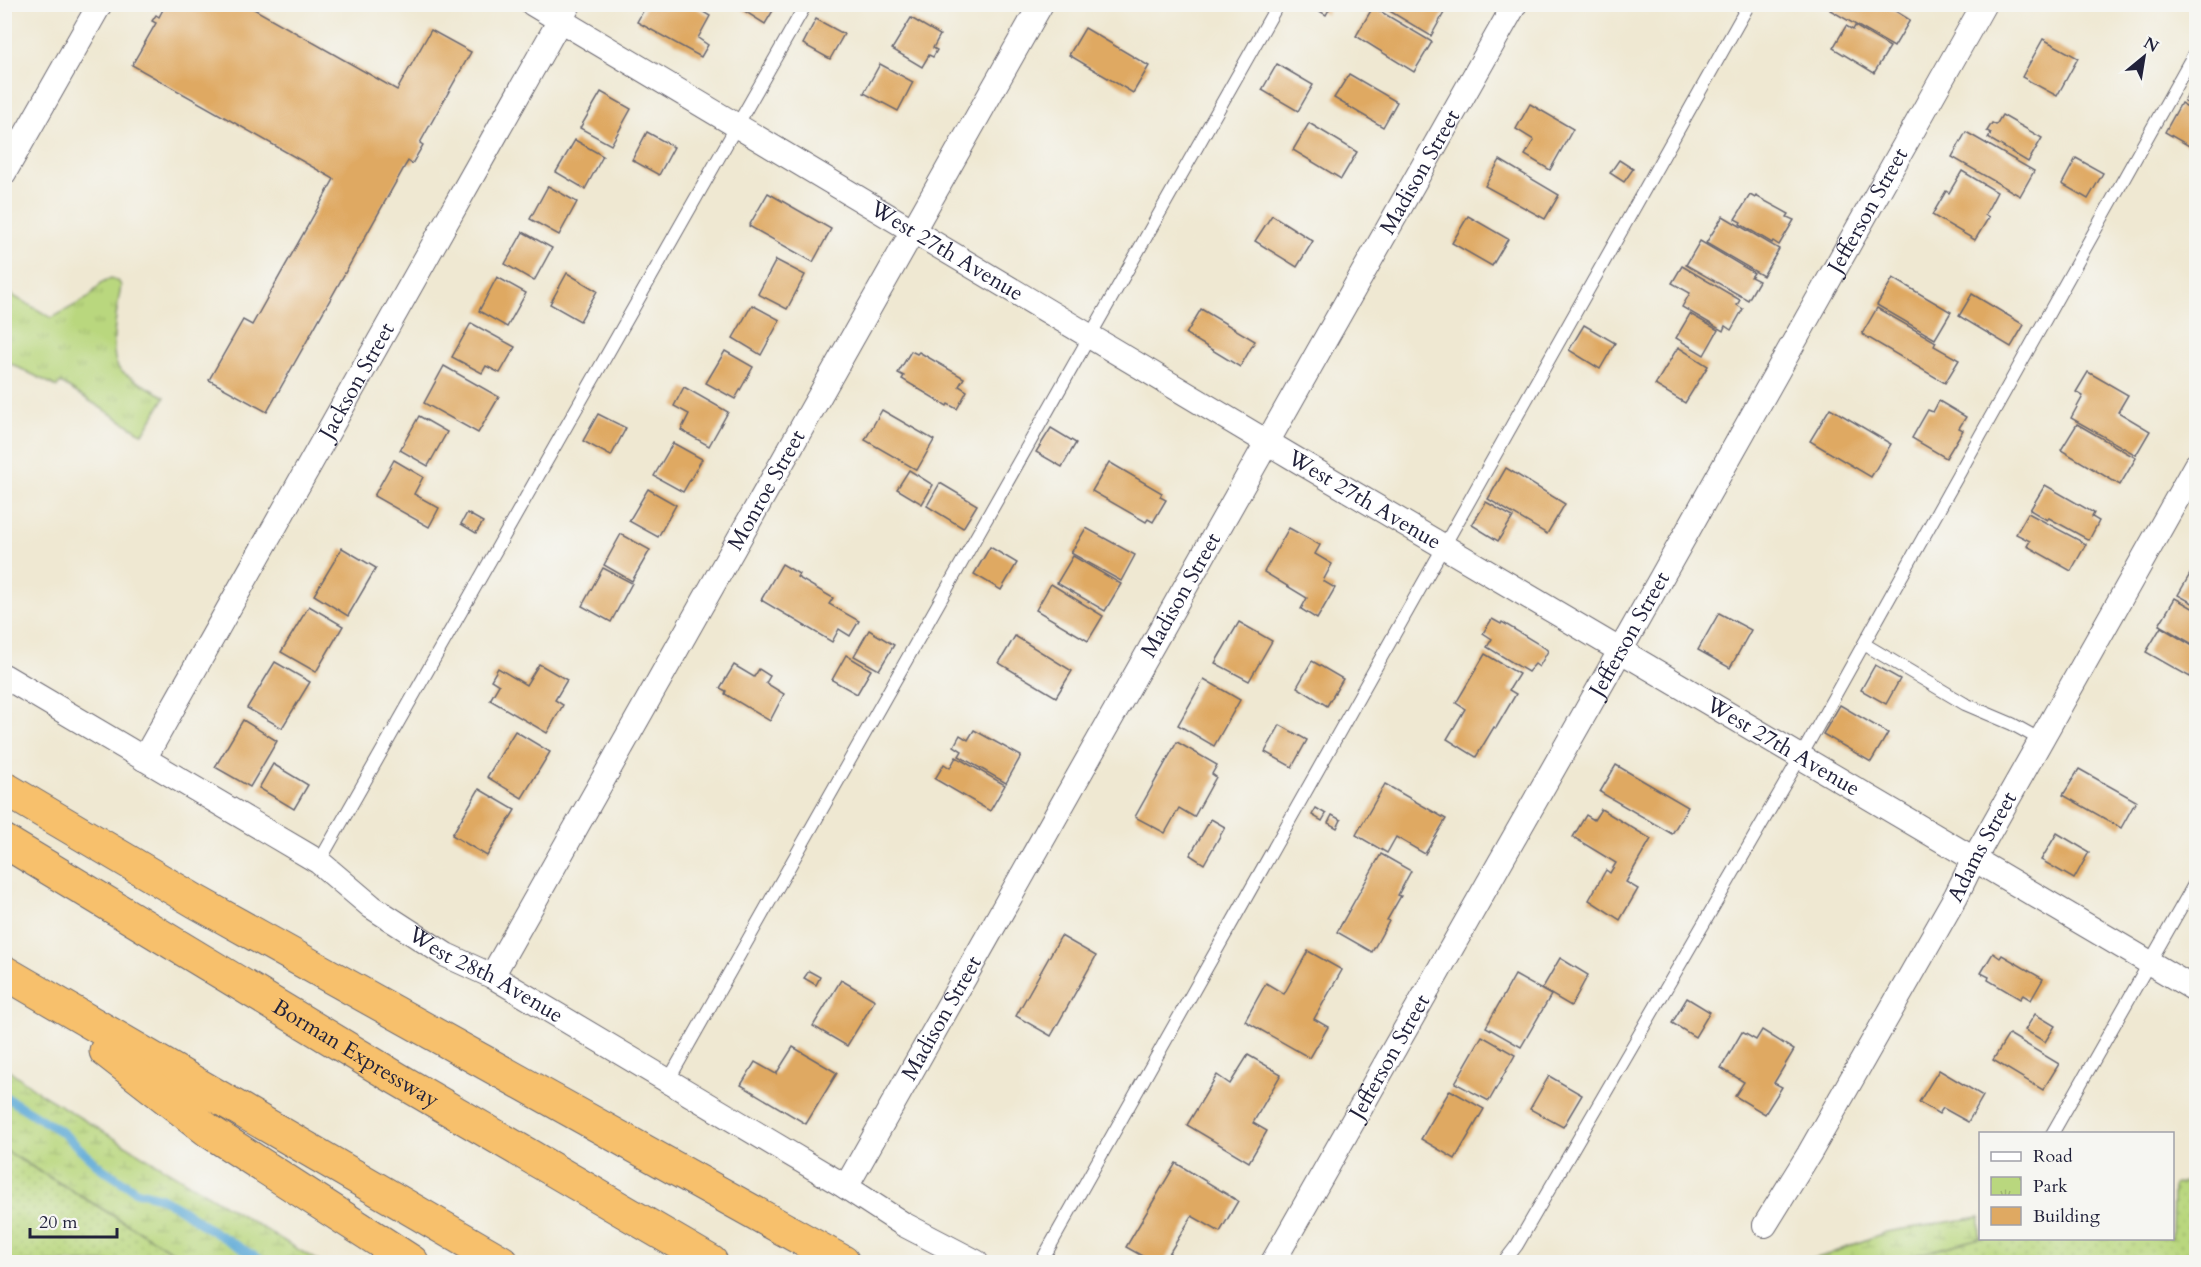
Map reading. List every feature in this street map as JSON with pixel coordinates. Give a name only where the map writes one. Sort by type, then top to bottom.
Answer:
[{"type":"highway","points":[[4,788],[195,901],[843,1263]]},
{"type":"highway","name":"Borman Expressway","points":[[4,841],[406,1084],[711,1263]]},
{"type":"highway","points":[[4,973],[209,1131],[412,1263]]},
{"type":"highway","points":[[4,973],[502,1263]]},
{"type":"street","points":[[4,173],[100,4]]},
{"type":"street","name":"West 27th Avenue","points":[[533,4],[565,13],[738,126],[1444,547],[2196,990]]},
{"type":"street","name":"Monroe Street","points":[[492,976],[1041,4]]},
{"type":"street","name":"Madison Street","points":[[846,1187],[1515,4]]},
{"type":"street","name":"Jefferson Street","points":[[1273,1263],[1984,4]]},
{"type":"street","name":"Jackson Street","points":[[144,759],[565,13]]},
{"type":"street","name":"Adams Street","points":[[1765,1225],[1809,1154],[1944,917],[1974,859],[2196,465]]},
{"type":"street","name":"West 28th Avenue","points":[[4,676],[320,862],[372,907],[446,955],[492,976],[846,1187],[903,1224],[976,1263]]},
{"type":"lane","points":[[320,862],[806,4]]},
{"type":"lane","points":[[668,1081],[1278,4]]},
{"type":"lane","points":[[1041,1263],[1749,4]]},
{"type":"lane","points":[[1504,1263],[1523,1235],[1801,756],[2196,50]]},
{"type":"lane","points":[[1864,644],[1965,705],[2013,724],[2041,740]]},
{"type":"lane","points":[[2053,1132],[2196,881]]},
{"type":"green space","points":[[111,278],[119,282],[121,286],[114,342],[116,363],[124,373],[165,397],[143,434],[61,383],[57,387],[10,363],[5,365],[5,297],[10,294],[52,318],[88,298],[102,282]]},
{"type":"green space","points":[[5,1067],[41,1094],[319,1262],[190,1262],[5,1150]]},
{"type":"green space","points":[[4,1150],[190,1262],[5,1262]]},
{"type":"green space","points":[[2196,1179],[2196,1262],[1888,1262],[1979,1238],[2174,1240],[2174,1185]]},
{"type":"green space","points":[[1979,1217],[1979,1238],[1888,1262],[1799,1262],[1824,1256],[1886,1232]]},
{"type":"building","points":[[4,4],[15,4],[4,22]]},
{"type":"building","points":[[166,4],[245,4],[397,90],[431,30],[471,52],[420,143],[423,145],[412,164],[408,161],[405,166],[267,412],[209,380],[243,320],[252,325],[334,179],[132,65],[156,23],[152,21],[156,15],[159,17]]},
{"type":"building","points":[[647,4],[690,4],[710,16],[698,38],[708,45],[701,57],[637,22]]},
{"type":"building","points":[[739,4],[777,4],[765,24],[738,7]]},
{"type":"building","points":[[1308,4],[1332,4],[1326,15]]},
{"type":"building","points":[[1378,4],[1434,4],[1445,11],[1431,36]]},
{"type":"building","points":[[1833,4],[1884,4],[1910,20],[1894,47],[1830,10]]},
{"type":"building","points":[[1373,7],[1432,42],[1414,72],[1356,36]]},
{"type":"building","points":[[911,18],[940,35],[933,48],[937,50],[933,57],[929,55],[922,67],[892,49]]},
{"type":"building","points":[[816,19],[844,34],[830,59],[803,44]]},
{"type":"building","points":[[1846,26],[1853,30],[1855,26],[1890,47],[1874,73],[1833,48]]},
{"type":"building","points":[[1085,28],[1149,66],[1133,93],[1069,55]]},
{"type":"building","points":[[2043,39],[2078,58],[2057,96],[2022,77]]},
{"type":"building","points":[[880,64],[913,82],[898,111],[864,93]]},
{"type":"building","points":[[1277,64],[1313,85],[1298,111],[1262,90]]},
{"type":"building","points":[[1349,74],[1397,102],[1383,127],[1334,98]]},
{"type":"building","points":[[2196,80],[2196,108],[2184,101]]},
{"type":"building","points":[[601,92],[631,109],[611,145],[580,128]]},
{"type":"building","points":[[2181,103],[2196,112],[2196,150],[2165,132]]},
{"type":"building","points":[[1530,104],[1573,129],[1550,170],[1525,155],[1534,140],[1516,129]]},
{"type":"building","points":[[2002,115],[2042,138],[2028,162],[1988,138],[1991,133],[1987,131],[1992,123],[1996,125]]},
{"type":"building","points":[[1309,123],[1357,152],[1341,179],[1293,150]]},
{"type":"building","points":[[647,132],[674,147],[659,175],[632,160]]},
{"type":"building","points":[[1966,132],[2034,171],[2020,196],[1952,157]]},
{"type":"building","points":[[575,140],[603,156],[585,189],[556,172]]},
{"type":"building","points":[[2076,158],[2103,173],[2088,199],[2062,184]]},
{"type":"building","points":[[1500,160],[1559,195],[1545,219],[1485,186]]},
{"type":"building","points":[[1619,160],[1633,169],[1624,182],[1610,173]]},
{"type":"building","points":[[1962,171],[1997,192],[1985,215],[1989,217],[1975,240],[1932,215],[1946,191],[1949,193]]},
{"type":"building","points":[[548,186],[577,202],[559,235],[530,219]]},
{"type":"building","points":[[768,193],[831,229],[813,262],[749,226]]},
{"type":"building","points":[[1750,195],[1789,214],[1787,217],[1794,220],[1779,245],[1773,241],[1772,243],[1735,219]]},
{"type":"building","points":[[1272,215],[1313,241],[1297,267],[1255,241]]},
{"type":"building","points":[[1468,216],[1508,239],[1492,266],[1452,243]]},
{"type":"building","points":[[1723,216],[1779,249],[1763,276],[1706,243]]},
{"type":"building","points":[[523,232],[552,248],[534,281],[505,264]]},
{"type":"building","points":[[1700,241],[1754,273],[1751,277],[1759,281],[1748,300],[1686,265]]},
{"type":"building","points":[[776,260],[805,275],[787,309],[758,294]]},
{"type":"building","points":[[1682,266],[1740,300],[1737,305],[1743,309],[1731,330],[1725,326],[1723,331],[1682,307],[1690,293],[1672,283]]},
{"type":"building","points":[[567,273],[597,291],[580,321],[550,304]]},
{"type":"building","points":[[497,277],[526,293],[507,327],[479,311]]},
{"type":"building","points":[[1893,278],[1951,312],[1935,339],[1877,305]]},
{"type":"building","points":[[1972,294],[2024,325],[2011,347],[1959,316]]},
{"type":"building","points":[[752,305],[780,320],[761,355],[733,338]]},
{"type":"building","points":[[1877,308],[1936,342],[1934,346],[1959,360],[1945,383],[1862,334]]},
{"type":"building","points":[[1201,309],[1255,341],[1240,367],[1186,334]]},
{"type":"building","points":[[1690,314],[1718,330],[1704,355],[1676,338]]},
{"type":"building","points":[[471,323],[515,347],[500,373],[486,366],[482,373],[452,357]]},
{"type":"building","points":[[1584,325],[1615,343],[1600,369],[1569,350]]},
{"type":"building","points":[[1678,347],[1708,366],[1685,403],[1655,385]]},
{"type":"building","points":[[725,351],[753,367],[735,399],[706,383]]},
{"type":"building","points":[[911,351],[917,354],[919,352],[964,378],[959,386],[967,391],[957,409],[948,404],[947,406],[902,379],[904,376],[898,373]]},
{"type":"building","points":[[444,366],[499,397],[478,433],[424,403]]},
{"type":"building","points":[[2088,372],[2128,395],[2118,412],[2150,431],[2136,455],[2071,418],[2083,396],[2076,392]]},
{"type":"building","points":[[684,387],[728,412],[709,446],[681,430],[689,414],[674,406]]},
{"type":"building","points":[[1939,401],[1966,417],[1959,428],[1963,430],[1946,458],[1912,438],[1928,410],[1933,412]]},
{"type":"building","points":[[1830,408],[1891,444],[1871,477],[1810,441]]},
{"type":"building","points":[[882,410],[934,440],[917,470],[865,440]]},
{"type":"building","points":[[598,414],[626,428],[611,456],[583,441]]},
{"type":"building","points":[[419,416],[447,432],[428,466],[400,450]]},
{"type":"building","points":[[2077,424],[2136,458],[2120,485],[2061,450]]},
{"type":"building","points":[[1051,428],[1076,443],[1062,467],[1036,452]]},
{"type":"building","points":[[673,443],[702,459],[683,492],[654,476]]},
{"type":"building","points":[[394,460],[423,477],[414,494],[439,508],[429,527],[374,496]]},
{"type":"building","points":[[1109,462],[1162,493],[1160,497],[1166,500],[1153,522],[1148,519],[1146,522],[1092,491]]},
{"type":"building","points":[[1506,468],[1565,504],[1547,534],[1488,499]]},
{"type":"building","points":[[909,470],[933,485],[922,504],[897,489]]},
{"type":"building","points":[[940,483],[977,505],[963,528],[927,506]]},
{"type":"building","points":[[2045,485],[2094,513],[2092,517],[2099,521],[2089,540],[2030,510]]},
{"type":"building","points":[[648,489],[676,505],[658,537],[629,521]]},
{"type":"building","points":[[1486,502],[1513,517],[1498,541],[1472,525]]},
{"type":"building","points":[[467,513],[483,522],[476,533],[461,524]]},
{"type":"building","points":[[2028,513],[2086,544],[2071,571],[2027,546],[2030,541],[2016,534]]},
{"type":"building","points":[[1086,528],[1135,555],[1121,581],[1071,553]]},
{"type":"building","points":[[1289,528],[1320,545],[1315,554],[1332,564],[1323,581],[1335,588],[1317,619],[1301,609],[1307,598],[1264,572]]},
{"type":"building","points":[[621,534],[650,550],[632,581],[604,565]]},
{"type":"building","points":[[990,547],[1017,563],[1001,590],[974,574]]},
{"type":"building","points":[[342,548],[376,568],[348,616],[314,595]]},
{"type":"building","points":[[1073,556],[1121,584],[1105,611],[1057,583]]},
{"type":"building","points":[[782,564],[799,574],[797,577],[833,598],[829,604],[859,621],[850,636],[839,629],[832,642],[761,600]]},
{"type":"building","points":[[603,568],[632,583],[611,622],[582,606]]},
{"type":"building","points":[[2193,569],[2196,571],[2196,605],[2178,595]]},
{"type":"building","points":[[1051,584],[1103,616],[1088,641],[1036,610]]},
{"type":"building","points":[[2175,598],[2196,610],[2196,646],[2159,625]]},
{"type":"building","points":[[309,606],[343,626],[316,672],[281,652]]},
{"type":"building","points":[[1719,613],[1751,630],[1730,668],[1698,650]]},
{"type":"building","points":[[1492,619],[1501,624],[1502,622],[1548,651],[1539,667],[1535,664],[1528,672],[1487,647],[1492,639],[1483,633]]},
{"type":"building","points":[[1239,622],[1272,641],[1249,681],[1215,663]]},
{"type":"building","points":[[2161,627],[2196,648],[2196,666],[2190,677],[2146,652]]},
{"type":"building","points":[[869,630],[894,645],[879,670],[854,656]]},
{"type":"building","points":[[1015,636],[1072,671],[1056,697],[999,663]]},
{"type":"building","points":[[1485,654],[1519,674],[1509,690],[1516,694],[1476,757],[1447,739],[1465,709],[1456,703]]},
{"type":"building","points":[[846,655],[871,670],[857,694],[832,680]]},
{"type":"building","points":[[1312,661],[1343,679],[1327,706],[1297,687]]},
{"type":"building","points":[[275,662],[310,682],[282,728],[247,708]]},
{"type":"building","points":[[539,664],[567,680],[555,700],[563,705],[547,733],[490,700],[499,685],[491,680],[498,668],[526,685]]},
{"type":"building","points":[[734,665],[754,677],[759,669],[770,676],[766,683],[784,694],[770,721],[725,694],[726,691],[720,688]]},
{"type":"building","points":[[1875,665],[1900,679],[1886,704],[1861,690]]},
{"type":"building","points":[[1204,679],[1240,700],[1214,746],[1178,725]]},
{"type":"building","points":[[1840,705],[1888,733],[1871,762],[1823,734]]},
{"type":"building","points":[[243,720],[277,741],[250,787],[215,767]]},
{"type":"building","points":[[1280,725],[1307,740],[1292,767],[1265,752]]},
{"type":"building","points":[[974,730],[1021,756],[1006,783],[959,756],[962,751],[954,746],[960,735],[968,740]]},
{"type":"building","points":[[515,731],[550,752],[522,798],[487,777]]},
{"type":"building","points":[[1177,742],[1217,765],[1212,774],[1216,777],[1194,817],[1179,808],[1165,833],[1135,817]]},
{"type":"building","points":[[956,757],[1005,785],[990,811],[935,779],[944,764],[950,768]]},
{"type":"building","points":[[273,764],[308,785],[294,809],[259,788]]},
{"type":"building","points":[[1616,765],[1688,807],[1672,834],[1600,792]]},
{"type":"building","points":[[2079,769],[2136,801],[2121,828],[2063,795]]},
{"type":"building","points":[[1385,784],[1446,819],[1425,854],[1396,837],[1387,853],[1356,835]]},
{"type":"building","points":[[479,789],[515,810],[487,856],[452,835]]},
{"type":"building","points":[[1316,808],[1326,814],[1322,821],[1312,815]]},
{"type":"building","points":[[1601,809],[1651,839],[1626,882],[1638,889],[1620,920],[1589,900],[1606,870],[1610,873],[1616,863],[1573,837],[1586,815],[1594,820]]},
{"type":"building","points":[[1332,815],[1341,820],[1337,828],[1328,823]]},
{"type":"building","points":[[1211,819],[1225,827],[1204,864],[1190,855]]},
{"type":"building","points":[[2057,833],[2089,852],[2074,879],[2041,860]]},
{"type":"building","points":[[1381,854],[1411,871],[1398,895],[1401,896],[1387,920],[1389,921],[1372,952],[1337,932]]},
{"type":"building","points":[[1061,936],[1096,956],[1051,1036],[1016,1016]]},
{"type":"building","points":[[1308,951],[1342,970],[1314,1019],[1328,1027],[1310,1058],[1245,1021],[1266,983],[1284,994]]},
{"type":"building","points":[[1993,953],[2000,958],[2002,955],[2043,979],[2031,1000],[2023,995],[2020,999],[1988,980],[1989,977],[1981,973]]},
{"type":"building","points":[[1560,958],[1588,975],[1571,1006],[1542,989]]},
{"type":"building","points":[[809,971],[820,977],[816,985],[804,978]]},
{"type":"building","points":[[1515,975],[1551,995],[1521,1047],[1486,1027]]},
{"type":"building","points":[[841,980],[875,1000],[847,1046],[813,1026]]},
{"type":"building","points":[[1687,998],[1710,1012],[1695,1037],[1672,1023]]},
{"type":"building","points":[[2035,1014],[2055,1026],[2045,1042],[2025,1030]]},
{"type":"building","points":[[1762,1030],[1794,1050],[1774,1083],[1782,1087],[1765,1114],[1735,1096],[1744,1082],[1721,1068],[1742,1032],[1756,1040]]},
{"type":"building","points":[[2009,1034],[2059,1064],[2043,1090],[1993,1060]]},
{"type":"building","points":[[1482,1036],[1515,1055],[1489,1101],[1455,1083]]},
{"type":"building","points":[[793,1047],[837,1073],[806,1124],[741,1085],[755,1062],[776,1074]]},
{"type":"building","points":[[1248,1055],[1281,1074],[1253,1123],[1267,1131],[1249,1162],[1187,1125],[1217,1075],[1230,1084]]},
{"type":"building","points":[[1939,1070],[1983,1096],[1968,1122],[1943,1108],[1939,1114],[1919,1102]]},
{"type":"building","points":[[1549,1076],[1582,1095],[1563,1127],[1530,1109]]},
{"type":"building","points":[[1450,1090],[1484,1109],[1455,1159],[1421,1139]]},
{"type":"building","points":[[1176,1163],[1238,1201],[1220,1232],[1192,1216],[1164,1262],[1153,1262],[1126,1247]]},
{"type":"waterway","points":[[4,1096],[63,1133],[101,1168],[136,1191],[159,1197],[181,1209],[264,1262]]}]
